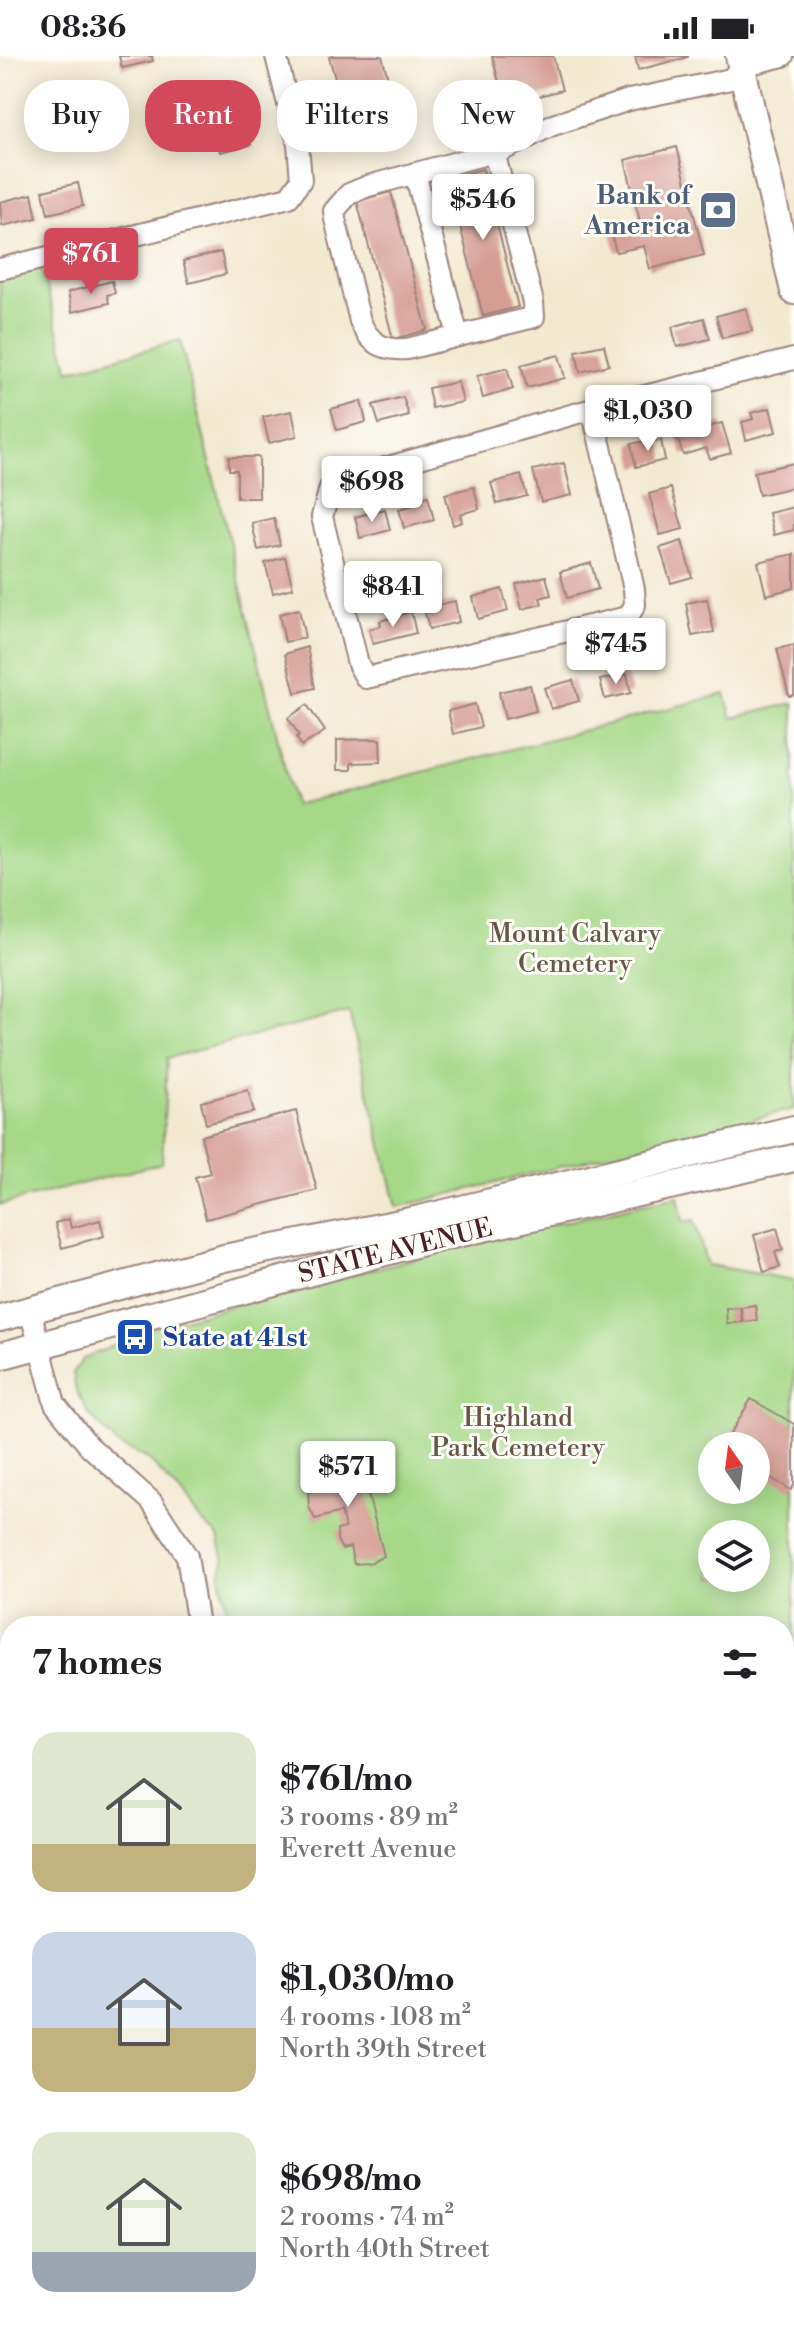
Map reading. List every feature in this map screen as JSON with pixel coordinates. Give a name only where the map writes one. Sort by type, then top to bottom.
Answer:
[{"type":"main road","points":[[741,61],[794,291]]},
{"type":"main road","name":"STATE AVENUE","points":[[0,1318],[224,1258],[420,1219],[794,1129]]},
{"type":"main road","name":"STATE AVENUE","points":[[0,1356],[430,1240],[794,1158]]},
{"type":"street","points":[[0,269],[289,197],[301,180],[298,144],[276,56]]},
{"type":"street","points":[[543,129],[629,100],[731,79],[741,61],[783,56]]},
{"type":"street","points":[[494,152],[534,317],[407,349],[391,350],[378,345],[366,335],[360,321],[334,211],[349,194],[494,152]]},
{"type":"street","points":[[415,173],[458,336]]},
{"type":"street","points":[[592,409],[634,589],[632,610],[628,617],[366,678],[358,664],[322,517],[330,488],[346,479],[592,409],[794,359]]},
{"type":"street","points":[[30,1310],[55,1404],[89,1446],[151,1501],[187,1556],[197,1616]]},
{"type":"green space","name":"Mount Calvary Cemetery","points":[[41,267],[69,371],[180,340],[294,805],[725,694],[732,718],[794,703],[794,1109],[397,1207],[349,1012],[167,1058],[162,1163],[0,1205],[0,279]]},
{"type":"green space","name":"Highland Park Cemetery","points":[[678,1196],[683,1222],[694,1220],[707,1265],[794,1280],[794,1616],[228,1616],[220,1575],[224,1561],[218,1536],[202,1522],[148,1459],[117,1444],[88,1413],[76,1391],[73,1372],[83,1359],[160,1325],[484,1240]]},
{"type":"building","points":[[119,56],[152,56],[153,61],[122,68]]},
{"type":"building","points":[[382,56],[388,80],[336,80],[329,57]]},
{"type":"building","points":[[492,56],[553,56],[562,90],[543,95],[543,80],[498,80]]},
{"type":"building","points":[[635,56],[688,56],[688,57],[638,70]]},
{"type":"building","points":[[677,147],[704,255],[650,269],[644,246],[616,252],[611,233],[641,226],[625,160]]},
{"type":"building","points":[[483,169],[518,307],[483,316],[448,178]]},
{"type":"building","points":[[78,183],[83,206],[48,214],[43,191]]},
{"type":"building","points":[[391,192],[427,330],[393,339],[357,201]]},
{"type":"building","points":[[32,194],[37,218],[2,226],[0,202]]},
{"type":"building","points":[[221,252],[226,274],[189,283],[183,261]]},
{"type":"building","points":[[112,281],[115,293],[107,295],[109,303],[72,312],[68,292]]},
{"type":"building","points":[[746,308],[752,331],[722,338],[716,316]]},
{"type":"building","points":[[704,318],[710,339],[677,347],[672,327]]},
{"type":"building","points":[[604,345],[609,365],[580,372],[576,351]]},
{"type":"building","points":[[559,355],[565,378],[527,388],[521,365]]},
{"type":"building","points":[[507,368],[513,389],[483,398],[477,376]]},
{"type":"building","points":[[458,382],[463,402],[432,408],[428,388]]},
{"type":"building","points":[[403,397],[409,416],[379,424],[373,405]]},
{"type":"building","points":[[361,401],[366,422],[337,430],[331,409]]},
{"type":"building","points":[[770,408],[776,432],[746,440],[742,422],[753,419],[751,413]]},
{"type":"building","points":[[292,411],[297,436],[269,443],[263,417]]},
{"type":"building","points":[[722,423],[731,453],[710,459],[706,448],[683,455],[677,436]]},
{"type":"building","points":[[661,440],[665,460],[636,467],[631,444]]},
{"type":"building","points":[[229,457],[259,457],[259,498],[237,498],[237,470],[229,470]]},
{"type":"building","points":[[564,463],[572,495],[541,502],[533,470]]},
{"type":"building","points":[[794,463],[794,487],[759,495],[754,472]]},
{"type":"building","points":[[521,475],[527,496],[497,504],[491,483]]},
{"type":"building","points":[[474,487],[479,509],[460,514],[462,522],[453,525],[445,494]]},
{"type":"building","points":[[671,488],[683,529],[660,535],[649,494]]},
{"type":"building","points":[[428,496],[434,520],[404,528],[399,509],[411,506],[410,501]]},
{"type":"building","points":[[794,507],[794,530],[774,535],[769,513]]},
{"type":"building","points":[[385,509],[390,530],[360,538],[355,517]]},
{"type":"building","points":[[274,518],[280,545],[258,550],[252,523]]},
{"type":"building","points":[[682,541],[692,577],[671,583],[660,548]]},
{"type":"building","points":[[794,554],[794,588],[766,595],[758,562]]},
{"type":"building","points":[[285,557],[293,588],[273,593],[265,563]]},
{"type":"building","points":[[591,563],[598,589],[567,598],[560,572]]},
{"type":"building","points":[[546,576],[551,595],[540,598],[542,604],[522,609],[516,584]]},
{"type":"building","points":[[502,589],[508,611],[478,619],[473,597]]},
{"type":"building","points":[[707,599],[714,632],[692,636],[686,603]]},
{"type":"building","points":[[455,601],[459,622],[429,629],[424,608]]},
{"type":"building","points":[[299,609],[305,638],[285,642],[279,614]]},
{"type":"building","points":[[411,612],[416,633],[373,644],[369,629],[381,626],[380,621]]},
{"type":"building","points":[[794,645],[794,695],[789,696],[777,649]]},
{"type":"building","points":[[307,647],[315,688],[295,693],[285,654]]},
{"type":"building","points":[[627,674],[631,693],[605,699],[600,680]]},
{"type":"building","points":[[573,680],[579,701],[551,709],[544,688]]},
{"type":"building","points":[[530,685],[536,711],[505,719],[499,692]]},
{"type":"building","points":[[475,704],[481,727],[453,734],[448,711]]},
{"type":"building","points":[[307,705],[325,731],[302,746],[288,718]]},
{"type":"building","points":[[380,739],[381,762],[351,763],[351,770],[337,770],[337,740]]},
{"type":"building","points":[[248,1090],[254,1112],[206,1124],[201,1102]]},
{"type":"building","points":[[296,1111],[317,1190],[206,1219],[195,1177],[210,1173],[201,1136]]},
{"type":"building","points":[[69,1219],[71,1228],[100,1220],[104,1236],[62,1248],[55,1223]]},
{"type":"building","points":[[777,1228],[783,1250],[775,1252],[780,1267],[764,1272],[754,1235]]},
{"type":"building","points":[[755,1305],[757,1320],[743,1322],[741,1307]]},
{"type":"building","points":[[740,1307],[742,1322],[727,1324],[726,1308]]},
{"type":"building","points":[[751,1399],[794,1424],[794,1485],[791,1490],[770,1477],[770,1432],[731,1432]]},
{"type":"building","points":[[359,1460],[384,1556],[370,1563],[354,1564],[350,1547],[342,1549],[337,1540],[337,1530],[345,1528],[341,1512],[315,1519],[309,1507],[308,1492],[321,1489],[316,1472],[337,1463]]},
{"type":"place","name":"Bank of America","points":[[718,210]]},
{"type":"place","name":"State at 41st","points":[[135,1337]]}]
